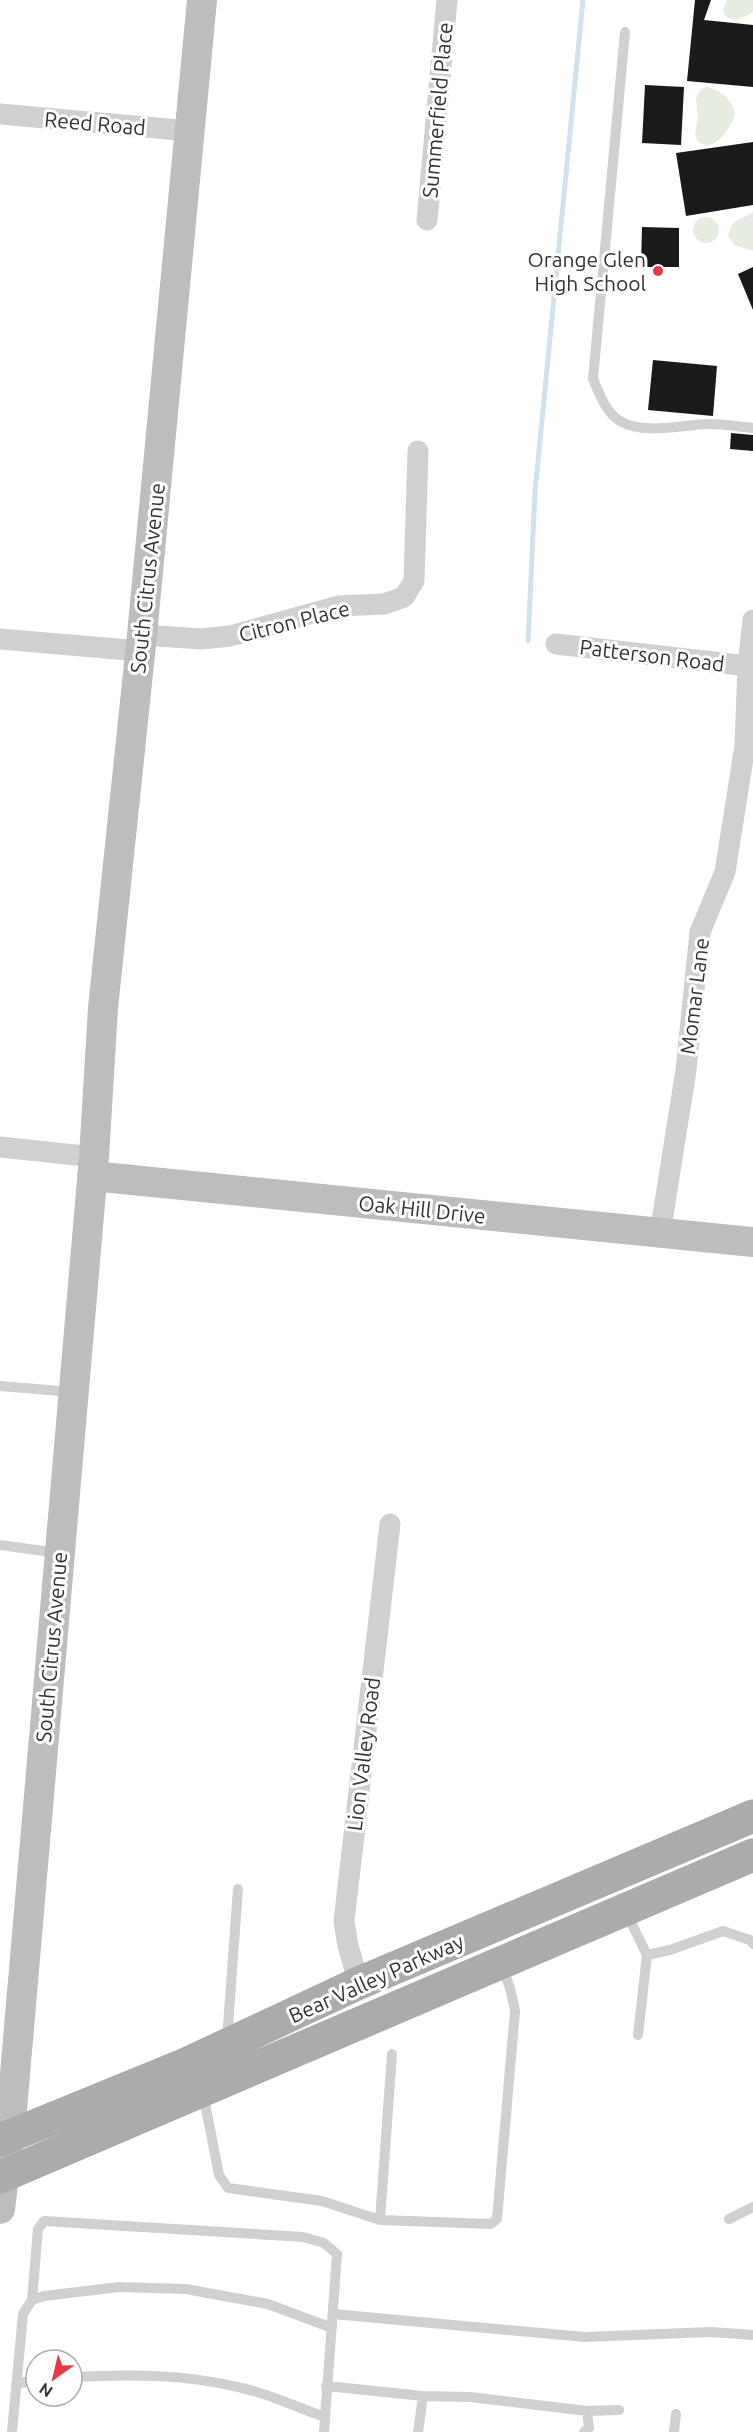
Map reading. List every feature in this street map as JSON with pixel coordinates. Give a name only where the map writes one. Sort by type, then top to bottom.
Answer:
[{"type":"main road","name":"Bear Valley Parkway","points":[[4,2138],[226,2045],[359,1983],[753,1816]]},
{"type":"main road","name":"Bear Valley Parkway","points":[[2,2176],[753,1855]]},
{"type":"street","name":"South Citrus Avenue","points":[[0,2210],[4,2138],[93,1166],[103,1008],[141,643],[202,0]]},
{"type":"street","name":"Summerfield Place","points":[[428,220],[447,0]]},
{"type":"street","name":"Reed Road","points":[[0,114],[190,131]]},
{"type":"street","name":"Citron Place","points":[[141,643],[230,636],[315,611],[338,606],[384,604],[404,597],[414,581],[418,451]]},
{"type":"street","name":"Momar Lane","points":[[660,1234],[686,1070],[700,932],[725,872],[745,747],[748,666],[753,620]]},
{"type":"street","points":[[0,639],[141,643]]},
{"type":"street","name":"Patterson Road","points":[[556,644],[748,666]]},
{"type":"street","points":[[0,1147],[93,1166]]},
{"type":"street","name":"Oak Hill Drive","points":[[93,1166],[660,1234],[753,1242]]},
{"type":"street","name":"Lion Valley Road","points":[[359,1983],[348,1946],[344,1921],[390,1524]]},
{"type":"lane","points":[[625,32],[593,379],[610,412],[619,421],[630,425],[660,429],[709,424],[753,428]]},
{"type":"lane","points":[[0,1386],[72,1392]]},
{"type":"lane","points":[[0,1545],[58,1553]]},
{"type":"lane","points":[[226,2045],[238,1888]]},
{"type":"lane","points":[[625,1910],[648,1955],[638,2035]]},
{"type":"lane","points":[[648,1955],[670,1950],[723,1931],[750,1940],[753,1944]]},
{"type":"lane","points":[[202,2091],[219,2175],[228,2188],[322,2200],[380,2220],[491,2224],[497,2219],[515,2011],[501,1963]]},
{"type":"lane","points":[[380,2220],[392,2054]]},
{"type":"lane","points":[[729,2219],[753,2207]]},
{"type":"lane","points":[[12,2432],[22,2314],[32,2300],[38,2229],[45,2221],[53,2220],[303,2237],[324,2243],[337,2254],[324,2432]]},
{"type":"lane","points":[[32,2300],[44,2296],[118,2287],[186,2289],[268,2304],[332,2328]]},
{"type":"lane","points":[[333,2314],[585,2337],[711,2332],[753,2335]]},
{"type":"lane","points":[[84,2376],[141,2374],[208,2380],[245,2388],[325,2417]]},
{"type":"lane","points":[[16,2384],[24,2382]]},
{"type":"lane","points":[[326,2386],[423,2396],[471,2397],[587,2410],[619,2410]]},
{"type":"lane","points":[[418,2432],[423,2396]]},
{"type":"lane","points":[[587,2410],[590,2431]]},
{"type":"lane","points":[[674,2432],[676,2414]]},
{"type":"shaded area","points":[[727,0],[753,0],[753,12],[740,19],[732,20],[725,15],[723,10]]},
{"type":"shaded area","points":[[706,87],[725,96],[735,113],[725,133],[717,141],[707,146],[698,142],[695,134],[698,118],[696,98],[700,90]]},
{"type":"shaded area","points":[[753,212],[753,251],[734,245],[728,235],[733,223]]},
{"type":"shaded area","points":[[706,217],[716,220],[719,230],[716,240],[706,243],[696,240],[693,230],[696,220]]},
{"type":"building","points":[[695,0],[711,0],[704,20],[753,25],[753,87],[687,81]]},
{"type":"building","points":[[645,85],[684,87],[681,145],[642,143]]},
{"type":"building","points":[[753,142],[753,205],[686,216],[676,153]]},
{"type":"building","points":[[642,227],[679,228],[679,267],[641,267]]},
{"type":"building","points":[[753,267],[753,310],[738,274]]},
{"type":"building","points":[[653,360],[717,366],[713,416],[648,410]]},
{"type":"building","points":[[731,433],[753,435],[753,451],[730,449]]},
{"type":"waterway","points":[[528,641],[535,492],[583,0]]},
{"type":"place","name":"Orange Glen High School","points":[[658,271]]}]
